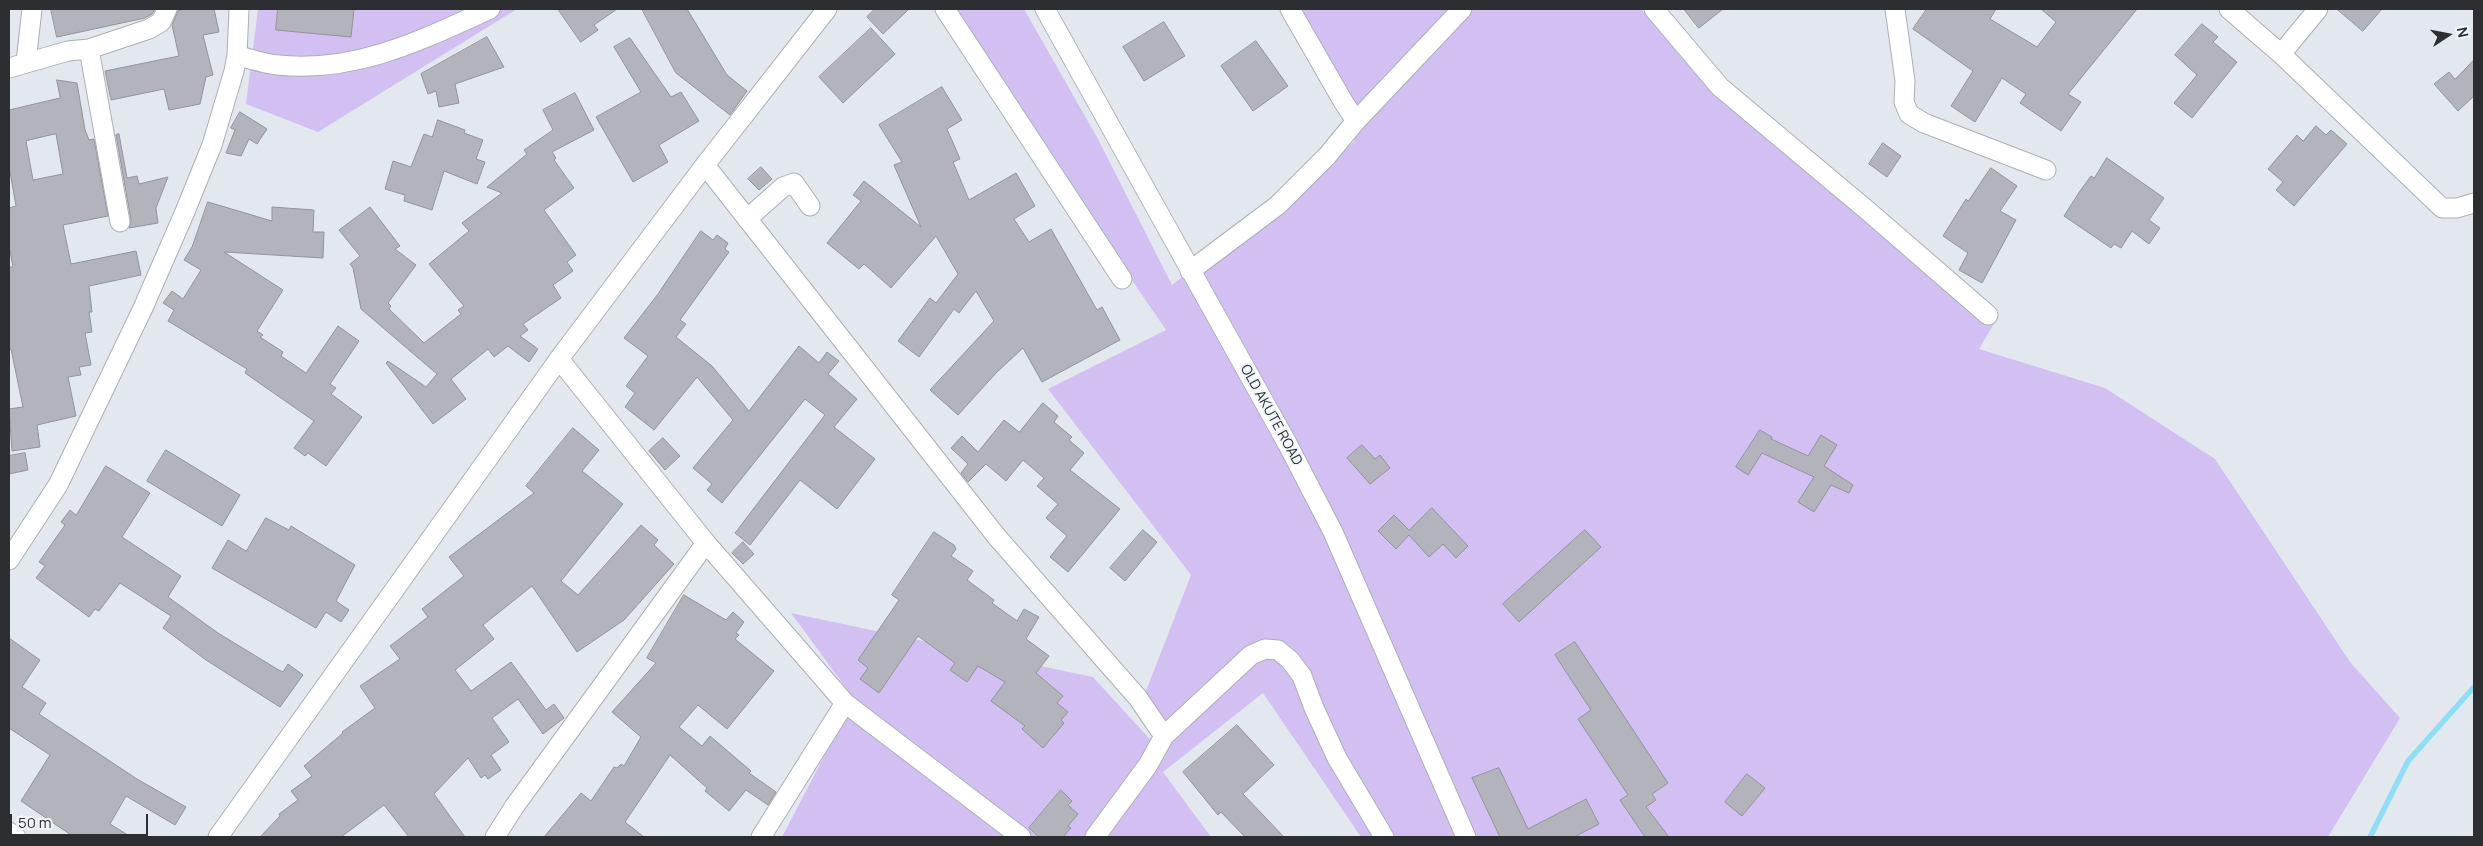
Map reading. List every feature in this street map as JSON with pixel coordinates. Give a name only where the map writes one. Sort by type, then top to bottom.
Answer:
[{"type":"street","points":[[32,9],[18,65],[68,51],[89,49],[148,29],[161,22],[168,9]]},
{"type":"street","points":[[9,560],[58,485],[144,308],[212,145],[237,55],[239,9]]},
{"type":"street","points":[[237,55],[277,65],[333,66],[410,46],[490,9]]},
{"type":"street","points":[[218,837],[559,359],[705,165],[827,9]]},
{"type":"street","points":[[946,9],[1122,279]]},
{"type":"street","name":"OLD AKUTE ROAD","points":[[1045,9],[1287,443],[1333,532],[1466,837]]},
{"type":"street","points":[[1290,9],[1356,121]]},
{"type":"street","points":[[1190,271],[1278,205],[1327,156],[1356,121],[1462,9]]},
{"type":"street","points":[[1654,9],[1720,87],[1988,315]]},
{"type":"street","points":[[1895,9],[1905,81],[1904,102],[1909,114],[1924,123],[2046,170]]},
{"type":"street","points":[[2229,9],[2281,54],[2442,208],[2457,208],[2474,203]]},
{"type":"street","points":[[2281,54],[2318,9]]},
{"type":"street","points":[[89,49],[120,222]]},
{"type":"street","points":[[705,165],[997,537],[1138,698],[1164,736]]},
{"type":"street","points":[[747,219],[783,187],[794,183],[810,206]]},
{"type":"street","points":[[559,359],[706,543],[846,703],[1022,837]]},
{"type":"street","points":[[495,837],[514,807],[706,543]]},
{"type":"street","points":[[1095,837],[1148,765],[1164,736],[1251,654],[1265,649],[1278,650],[1290,660],[1302,676],[1337,758],[1384,837]]},
{"type":"street","points":[[761,837],[846,703]]},
{"type":"street","points":[[9,832],[16,837]]},
{"type":"shaded area","points":[[258,9],[517,9],[318,132],[246,104]]},
{"type":"shaded area","points":[[946,9],[1024,9],[1098,139],[1172,285],[1355,141],[1291,9],[1641,9],[1686,63],[1998,317],[1979,349],[2105,388],[2215,459],[2350,662],[2400,718],[2328,837],[1361,837],[1263,693],[1163,772],[1211,837],[782,837],[854,699],[791,613],[1093,677],[1157,747],[1146,691],[1191,575],[1048,389],[1166,330]]},
{"type":"building","points":[[51,9],[155,9],[152,14],[145,18],[57,37]]},
{"type":"building","points":[[185,9],[214,9],[219,32],[203,35],[213,75],[206,77],[200,104],[169,110],[164,89],[111,100],[105,71],[179,56],[172,25],[178,11]]},
{"type":"building","points":[[278,9],[354,9],[351,37],[276,30]]},
{"type":"building","points":[[558,9],[617,9],[594,25],[598,30],[581,42]]},
{"type":"building","points":[[642,9],[687,9],[727,75],[747,91],[730,115],[676,73]]},
{"type":"building","points":[[875,9],[909,9],[883,34],[867,17]]},
{"type":"building","points":[[1684,9],[1723,9],[1699,28]]},
{"type":"building","points":[[1927,9],[1996,9],[1990,19],[2037,47],[2056,22],[2041,9],[2137,9],[2068,94],[2081,102],[2061,131],[2020,103],[2026,94],[2002,78],[1975,122],[1951,106],[1973,71],[1913,29]]},
{"type":"building","points":[[2337,9],[2382,9],[2363,31]]},
{"type":"building","points":[[1164,22],[1185,56],[1144,81],[1123,47]]},
{"type":"building","points":[[2202,24],[2218,37],[2213,42],[2237,62],[2192,118],[2174,103],[2197,75],[2175,55]]},
{"type":"building","points":[[871,28],[895,54],[843,103],[819,77]]},
{"type":"building","points":[[487,37],[504,67],[455,84],[459,103],[439,107],[436,91],[428,94],[421,74]]},
{"type":"building","points":[[630,38],[671,97],[681,92],[699,121],[659,145],[668,162],[633,182],[596,117],[641,92],[614,47]]},
{"type":"building","points":[[1256,41],[1288,86],[1253,111],[1221,66]]},
{"type":"building","points":[[2474,60],[2474,96],[2458,111],[2434,84],[2449,72],[2455,79]]},
{"type":"building","points":[[57,80],[77,83],[85,130],[89,140],[94,139],[108,216],[63,225],[71,264],[136,251],[141,275],[89,286],[92,312],[89,312],[92,332],[85,333],[91,365],[79,367],[81,375],[68,377],[76,416],[37,425],[40,447],[12,451],[9,409],[23,407],[11,349],[9,350],[9,267],[13,267],[9,246],[9,208],[16,206],[9,166],[9,110],[60,98]],"holes":[[[56,134],[63,174],[33,180],[26,141]]]},
{"type":"building","points":[[942,87],[962,120],[947,129],[960,159],[953,162],[969,200],[1016,173],[1035,206],[1014,219],[1029,242],[1051,229],[1097,310],[1102,307],[1120,340],[1042,382],[1023,348],[997,372],[958,415],[930,390],[994,321],[976,291],[959,313],[954,309],[919,357],[898,341],[930,298],[936,303],[958,274],[936,236],[891,288],[864,264],[859,269],[827,243],[861,201],[853,195],[864,181],[921,227],[894,165],[902,162],[879,125]]},
{"type":"building","points":[[575,93],[594,130],[552,152],[556,158],[554,160],[574,188],[544,210],[576,255],[567,262],[573,271],[553,285],[561,298],[523,324],[528,330],[520,336],[538,349],[529,362],[508,346],[494,357],[488,349],[451,379],[466,399],[433,424],[386,363],[388,361],[426,387],[437,374],[361,309],[353,268],[350,264],[360,256],[339,230],[370,207],[400,246],[395,249],[416,265],[388,303],[391,306],[389,309],[424,343],[461,314],[458,310],[464,306],[429,264],[469,231],[462,223],[502,193],[487,187],[527,154],[524,150],[553,130],[543,110]]},
{"type":"building","points":[[240,112],[267,129],[257,144],[249,139],[241,156],[226,153],[235,130],[231,128]]},
{"type":"building","points":[[438,120],[465,130],[464,133],[483,140],[476,159],[485,162],[477,184],[444,171],[432,210],[404,201],[405,195],[385,189],[393,161],[411,167],[424,134],[432,137]]},
{"type":"building","points":[[2316,126],[2326,135],[2331,130],[2347,144],[2294,206],[2276,190],[2283,182],[2268,169],[2297,135],[2303,141]]},
{"type":"building","points":[[119,134],[127,178],[137,176],[139,184],[168,177],[156,208],[158,223],[129,228],[131,220],[116,135]]},
{"type":"building","points":[[1883,143],[1901,156],[1887,177],[1869,164]]},
{"type":"building","points":[[2107,158],[2164,198],[2149,220],[2160,228],[2149,244],[2132,231],[2121,248],[2114,244],[2111,248],[2064,216],[2091,176],[2094,178]]},
{"type":"building","points":[[761,167],[772,179],[759,190],[748,179]]},
{"type":"building","points":[[1991,168],[2017,186],[2000,211],[2016,220],[1982,283],[1959,270],[1968,253],[1943,236],[1966,199],[1968,201]]},
{"type":"building","points":[[208,202],[272,221],[272,207],[314,210],[313,232],[324,232],[323,258],[224,252],[283,290],[257,331],[263,335],[260,337],[283,352],[281,356],[306,373],[338,326],[359,341],[330,384],[336,388],[331,394],[362,417],[326,466],[308,453],[305,456],[294,448],[314,421],[245,373],[247,369],[168,321],[174,310],[163,303],[172,291],[183,299],[201,270],[184,260],[192,247]]},
{"type":"building","points":[[701,231],[713,240],[717,235],[728,243],[725,249],[729,252],[680,320],[686,324],[676,337],[712,366],[749,411],[799,346],[819,363],[827,352],[839,361],[828,374],[857,399],[834,427],[875,459],[837,509],[800,480],[750,545],[735,533],[825,415],[805,399],[722,503],[707,490],[712,484],[693,468],[733,420],[697,377],[654,430],[625,407],[635,393],[626,386],[648,356],[624,338],[658,294]]},
{"type":"building","points":[[1043,403],[1058,416],[1054,422],[1072,437],[1069,440],[1084,453],[1070,470],[1120,509],[1068,572],[1050,557],[1067,536],[1046,518],[1058,504],[1037,486],[1044,478],[1023,460],[1006,481],[986,464],[968,482],[961,473],[968,464],[951,448],[962,436],[978,452],[1004,420],[1019,432]]},
{"type":"building","points":[[573,428],[599,450],[582,471],[623,504],[561,581],[578,595],[641,525],[658,540],[654,545],[674,564],[624,620],[577,652],[532,586],[483,625],[494,639],[455,670],[471,691],[511,662],[546,710],[554,704],[564,718],[543,734],[518,699],[492,718],[509,742],[491,755],[501,770],[488,779],[485,775],[481,778],[468,758],[434,794],[465,837],[409,837],[384,805],[341,837],[260,837],[280,816],[279,814],[298,800],[291,791],[312,776],[304,766],[342,732],[375,708],[360,686],[400,659],[390,646],[428,617],[422,609],[464,576],[449,557],[534,493],[526,486]]},
{"type":"building","points":[[1760,430],[1772,437],[1771,439],[1808,456],[1821,435],[1837,445],[1824,466],[1853,485],[1849,493],[1831,485],[1814,512],[1798,502],[1814,477],[1762,453],[1748,475],[1736,467]]},
{"type":"building","points":[[663,438],[680,456],[665,470],[649,451]]},
{"type":"building","points":[[1362,445],[1375,459],[1380,455],[1390,468],[1370,484],[1347,458]]},
{"type":"building","points":[[166,450],[240,495],[222,526],[147,481]]},
{"type":"building","points":[[25,453],[28,470],[9,474],[9,456]]},
{"type":"building","points":[[106,466],[150,493],[122,537],[181,576],[168,597],[218,633],[277,669],[283,672],[288,664],[303,675],[280,707],[206,660],[163,628],[171,616],[120,583],[99,611],[95,609],[89,617],[36,578],[45,566],[39,562],[65,525],[61,522],[70,510],[76,515]]},
{"type":"building","points":[[1432,508],[1468,546],[1456,558],[1443,544],[1429,557],[1409,535],[1396,549],[1378,531],[1394,515],[1409,530]]},
{"type":"building","points":[[266,518],[289,530],[291,526],[355,565],[336,601],[349,610],[341,622],[326,612],[316,628],[212,568],[228,540],[246,551]]},
{"type":"building","points":[[1143,530],[1157,542],[1125,581],[1110,568]]},
{"type":"building","points":[[1585,530],[1601,547],[1519,622],[1503,604]]},
{"type":"building","points":[[934,532],[954,545],[956,549],[951,556],[973,571],[967,580],[994,600],[992,603],[1017,621],[1024,609],[1039,617],[1026,639],[1049,656],[1036,673],[1063,696],[1057,703],[1068,712],[1061,720],[1064,723],[1043,748],[1022,729],[1025,726],[991,701],[1005,682],[978,666],[967,682],[950,670],[955,663],[918,636],[879,693],[860,679],[868,668],[858,660],[899,600],[892,595]]},
{"type":"building","points":[[743,542],[754,554],[743,564],[732,553]]},
{"type":"building","points":[[684,595],[726,620],[733,612],[744,622],[736,633],[739,635],[735,639],[774,671],[727,729],[698,705],[679,727],[702,746],[710,736],[751,771],[749,773],[776,792],[768,805],[746,790],[729,811],[705,791],[707,788],[670,755],[625,822],[644,837],[544,837],[581,793],[591,801],[614,767],[617,768],[621,764],[624,766],[641,737],[612,712],[656,663],[647,658]]},
{"type":"building","points":[[9,638],[40,660],[22,687],[46,703],[39,714],[137,779],[186,807],[175,825],[126,796],[110,824],[131,837],[74,837],[21,801],[50,755],[9,728]]},
{"type":"building","points":[[1575,642],[1668,783],[1652,794],[1656,800],[1646,807],[1669,837],[1645,837],[1620,800],[1628,795],[1578,719],[1591,710],[1555,655]]},
{"type":"building","points":[[1237,725],[1274,765],[1243,794],[1284,837],[1245,837],[1221,812],[1218,815],[1183,772]]},
{"type":"building","points":[[1499,768],[1528,829],[1586,799],[1599,824],[1574,837],[1500,837],[1472,778]]},
{"type":"building","points":[[1747,774],[1765,788],[1742,816],[1725,802]]},
{"type":"building","points":[[1061,790],[1072,801],[1068,805],[1078,814],[1068,826],[1071,828],[1063,837],[1039,837],[1029,828]]},
{"type":"waterway","points":[[2370,837],[2408,761],[2474,687]]}]
